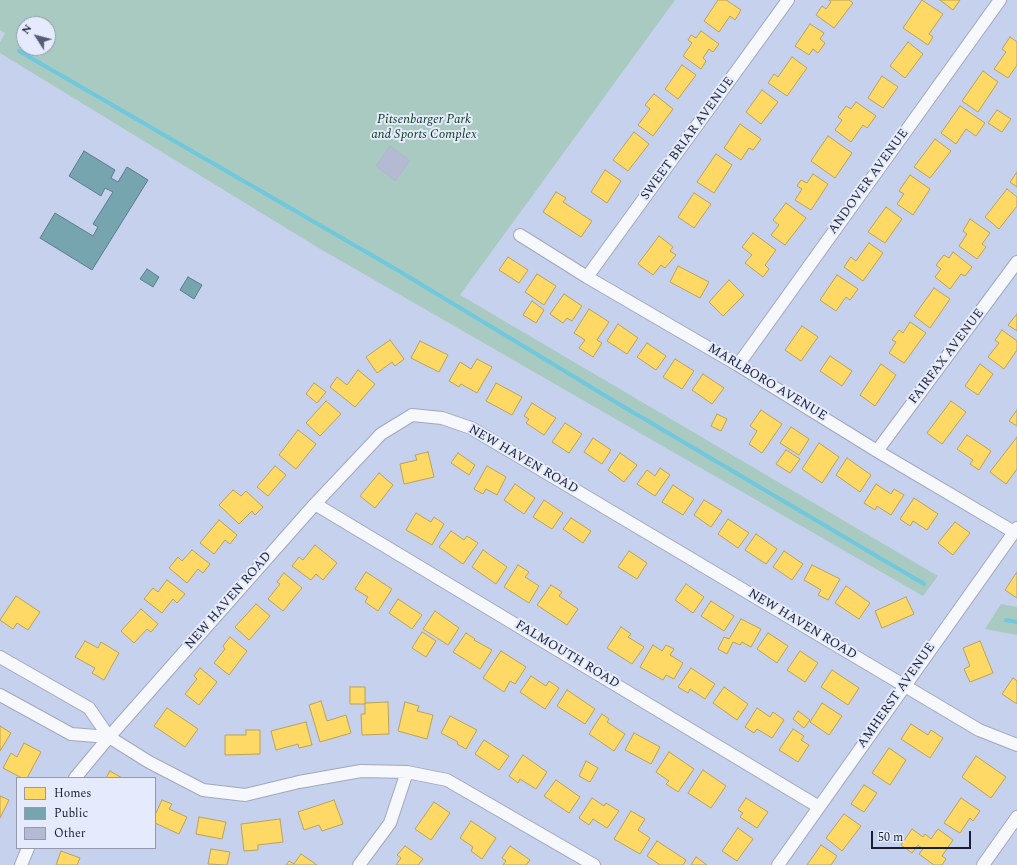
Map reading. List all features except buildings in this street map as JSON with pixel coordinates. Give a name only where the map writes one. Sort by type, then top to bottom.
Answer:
[{"type":"street","name":"SWEET BRIAR AVENUE","points":[[587,277],[788,0]]},
{"type":"street","name":"ANDOVER AVENUE","points":[[738,365],[1000,0]]},
{"type":"street","name":"MARLBORO AVENUE","points":[[520,235],[587,277],[738,365],[877,451],[1016,530]]},
{"type":"street","name":"FAIRFAX AVENUE","points":[[877,451],[1017,262]]},
{"type":"street","name":"NEW HAVEN ROAD","points":[[76,777],[109,737],[315,504],[382,434],[412,415],[442,418],[471,428],[979,730],[1017,745]]},
{"type":"street","name":"FALMOUTH ROAD","points":[[315,504],[819,807]]},
{"type":"street","name":"AMHERST AVENUE","points":[[778,865],[1016,530]]},
{"type":"street","points":[[0,657],[89,708],[109,737],[149,762],[204,790],[245,795],[299,782],[361,771],[407,772],[447,780],[573,860],[594,865]]},
{"type":"street","points":[[0,695],[71,734],[109,737]]},
{"type":"street","points":[[359,865],[390,823],[407,772]]},
{"type":"street","points":[[983,865],[1017,817]]},
{"type":"street","points":[[21,865],[28,849]]},
{"type":"green space","name":"Pitsenbarger Park and Sports Complex","points":[[0,0],[675,0],[460,295],[938,576],[923,596],[317,247],[0,53],[0,42],[5,33],[0,30]]},
{"type":"green space","points":[[1001,604],[1017,607],[1017,635],[985,629]]},
{"type":"waterway","points":[[28,56],[399,271],[619,404],[924,584]]},
{"type":"waterway","points":[[1006,620],[1017,622]]}]
